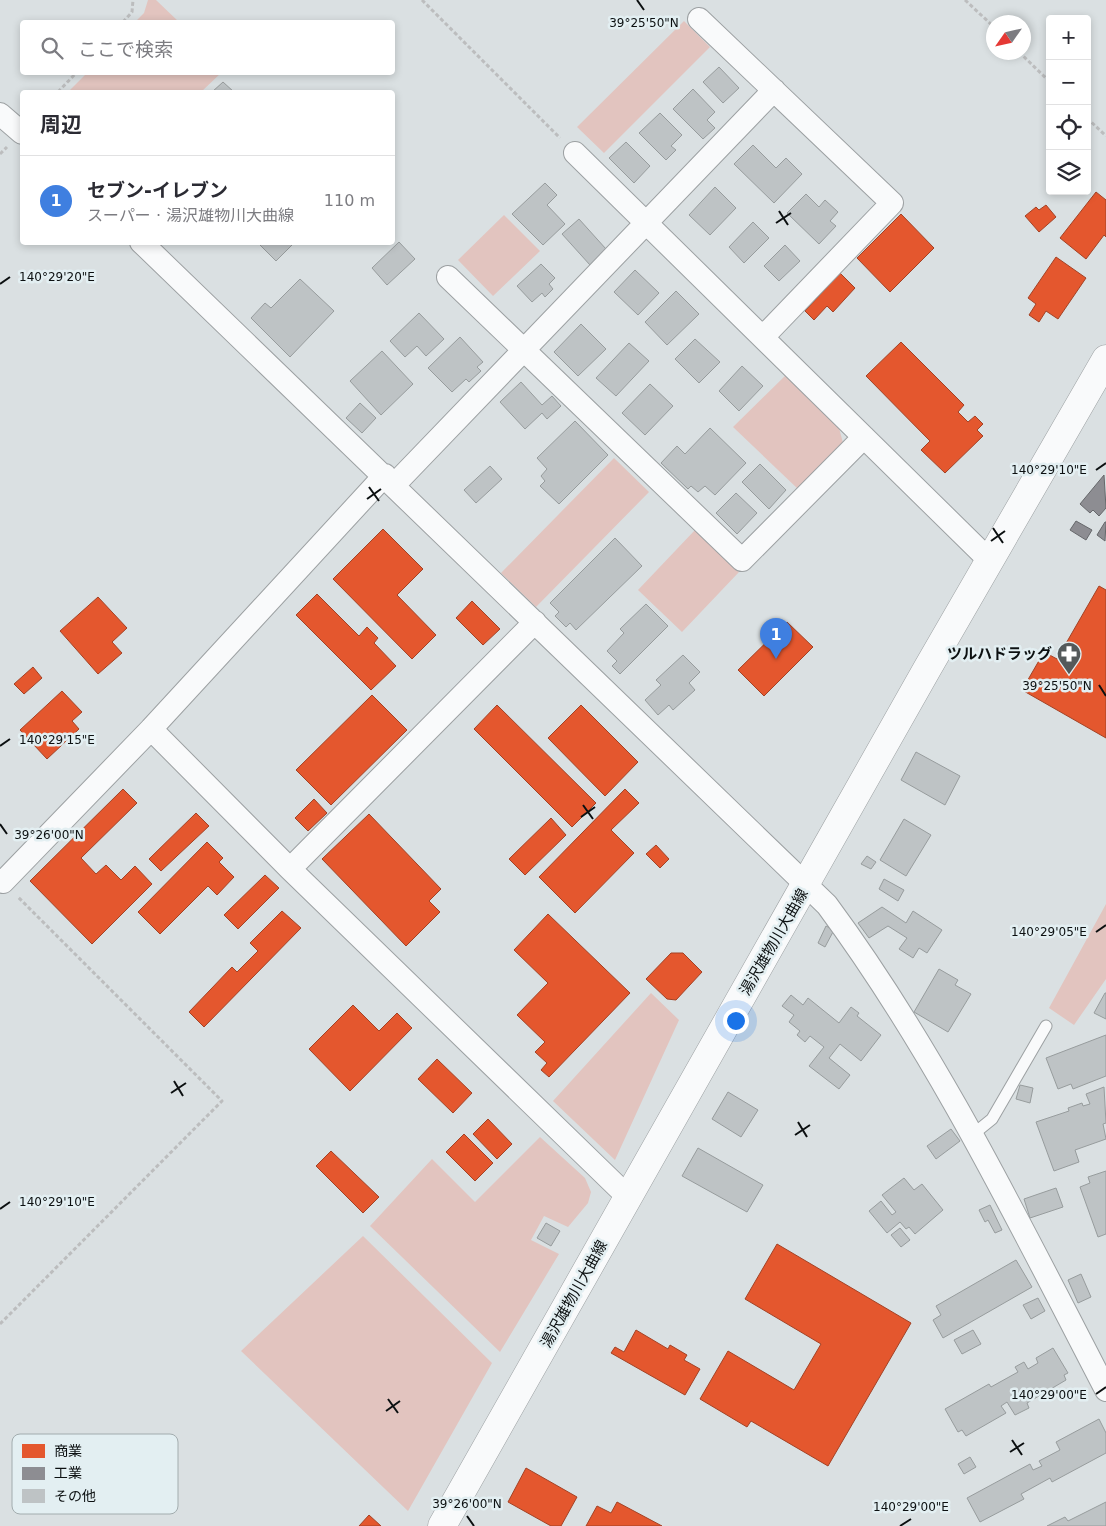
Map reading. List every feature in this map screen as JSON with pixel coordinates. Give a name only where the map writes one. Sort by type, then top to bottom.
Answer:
[{"type":"main road","name":"湯沢雄物川大曲線","points":[[442,1526],[1106,359]]},
{"type":"street","points":[[699,19],[892,203],[763,337]]},
{"type":"street","points":[[3,882],[389,480],[524,350],[774,90]]},
{"type":"street","points":[[0,114],[20,131]]},
{"type":"street","points":[[574,152],[990,560]]},
{"type":"street","points":[[144,245],[827,905],[866,958],[930,1060],[1106,1390]]},
{"type":"street","points":[[448,277],[742,560],[864,437]]},
{"type":"street","points":[[290,869],[535,622]]},
{"type":"street","points":[[151,729],[290,869],[628,1197]]},
{"type":"lane","points":[[971,1136],[992,1119],[1046,1026]]},
{"type":"path","points":[[125,20],[132,12],[132,0]]},
{"type":"path","points":[[422,0],[574,152]]},
{"type":"path","points":[[965,0],[986,20]]},
{"type":"path","points":[[1028,60],[1046,78]]},
{"type":"path","points":[[60,90],[74,75]]},
{"type":"path","points":[[1091,122],[1106,136]]},
{"type":"path","points":[[0,1324],[222,1102],[3,882]]},
{"type":"shaded area","points":[[148,0],[156,0],[177,20],[137,20],[144,13]]},
{"type":"shaded area","points":[[684,21],[710,47],[604,153],[577,127]]},
{"type":"shaded area","points":[[85,75],[219,75],[203,90],[70,90]]},
{"type":"shaded area","points":[[504,215],[540,251],[493,296],[458,260]]},
{"type":"shaded area","points":[[786,375],[839,428],[843,443],[798,489],[733,427]]},
{"type":"shaded area","points":[[614,458],[649,492],[536,607],[501,573]]},
{"type":"shaded area","points":[[695,530],[739,572],[682,632],[638,590]]},
{"type":"shaded area","points":[[1106,904],[1106,979],[1074,1025],[1049,1008]]},
{"type":"shaded area","points":[[651,993],[679,1020],[615,1160],[553,1101]]},
{"type":"shaded area","points":[[540,1137],[585,1178],[591,1192],[588,1203],[568,1227],[544,1216],[531,1240],[559,1254],[500,1352],[370,1226],[432,1159],[475,1202]]},
{"type":"shaded area","points":[[363,1236],[492,1363],[408,1511],[241,1351]]},
{"type":"building: 商業","points":[[1096,192],[1106,200],[1106,237],[1104,235],[1086,259],[1060,238]]},
{"type":"building: 商業","points":[[1046,205],[1056,217],[1039,232],[1025,216],[1036,207],[1039,210]]},
{"type":"building: 商業","points":[[901,214],[934,248],[890,292],[857,258]]},
{"type":"building: 商業","points":[[1056,257],[1086,278],[1058,319],[1046,311],[1039,322],[1029,315],[1036,304],[1028,298]]},
{"type":"building: 商業","points":[[840,273],[855,288],[833,312],[827,306],[814,320],[805,311]]},
{"type":"building: 商業","points":[[901,342],[964,405],[958,412],[968,422],[975,416],[983,424],[977,430],[983,436],[945,473],[921,450],[930,441],[866,376]]},
{"type":"building: 商業","points":[[383,529],[423,569],[397,595],[436,635],[412,659],[333,579]]},
{"type":"building: 商業","name":"ツルハドラッグ","points":[[1099,586],[1106,590],[1106,738],[1022,690],[1044,652],[1057,659]]},
{"type":"building: 商業","points":[[317,594],[359,636],[367,627],[378,638],[374,643],[396,666],[371,690],[296,615]]},
{"type":"building: 商業","points":[[98,597],[127,628],[112,642],[122,653],[98,674],[60,631]]},
{"type":"building: 商業","points":[[472,601],[500,629],[483,645],[456,618]]},
{"type":"building: 商業","points":[[787,622],[813,647],[764,696],[738,670]]},
{"type":"building: 商業","points":[[33,667],[42,678],[24,694],[14,684]]},
{"type":"building: 商業","points":[[62,691],[82,712],[72,721],[79,729],[47,759],[20,730]]},
{"type":"building: 商業","points":[[372,695],[407,730],[331,805],[296,770]]},
{"type":"building: 商業","points":[[497,705],[596,803],[572,827],[474,729]]},
{"type":"building: 商業","points":[[581,705],[638,762],[605,796],[548,738]]},
{"type":"building: 商業","points":[[123,789],[137,803],[81,858],[96,874],[106,865],[121,880],[135,866],[152,884],[92,944],[30,881]]},
{"type":"building: 商業","points":[[625,789],[639,803],[611,830],[634,853],[575,913],[539,877]]},
{"type":"building: 商業","points":[[314,799],[327,813],[308,831],[295,818]]},
{"type":"building: 商業","points":[[196,813],[209,826],[161,871],[149,859]]},
{"type":"building: 商業","points":[[369,814],[441,889],[429,901],[440,912],[406,946],[322,859]]},
{"type":"building: 商業","points":[[551,818],[566,835],[525,875],[509,859]]},
{"type":"building: 商業","points":[[207,842],[223,858],[219,862],[234,877],[217,895],[208,886],[160,934],[138,912]]},
{"type":"building: 商業","points":[[656,845],[669,859],[660,868],[646,854]]},
{"type":"building: 商業","points":[[265,875],[279,888],[238,929],[224,915]]},
{"type":"building: 商業","points":[[282,911],[301,928],[204,1027],[189,1012],[232,967],[237,972],[258,951],[250,943]]},
{"type":"building: 商業","points":[[548,914],[630,993],[549,1077],[541,1070],[547,1063],[535,1052],[545,1042],[517,1015],[548,983],[514,950]]},
{"type":"building: 商業","points":[[671,953],[683,953],[702,972],[676,1000],[667,999],[646,979]]},
{"type":"building: 商業","points":[[353,1005],[379,1031],[397,1013],[412,1028],[350,1091],[309,1049]]},
{"type":"building: 商業","points":[[437,1059],[472,1093],[453,1113],[418,1079]]},
{"type":"building: 商業","points":[[488,1119],[512,1144],[497,1159],[473,1134]]},
{"type":"building: 商業","points":[[464,1134],[493,1163],[475,1181],[446,1152]]},
{"type":"building: 商業","points":[[331,1151],[379,1197],[363,1213],[316,1166]]},
{"type":"building: 商業","points":[[777,1244],[911,1323],[828,1466],[751,1421],[747,1427],[700,1399],[728,1351],[794,1390],[821,1344],[745,1299]]},
{"type":"building: 商業","points":[[636,1330],[668,1349],[670,1345],[687,1355],[684,1360],[700,1369],[685,1395],[611,1353],[615,1347],[624,1352]]},
{"type":"building: 商業","points":[[526,1468],[577,1497],[561,1526],[551,1526],[508,1502]]},
{"type":"building: 商業","points":[[617,1502],[662,1526],[586,1526],[597,1506],[611,1513]]},
{"type":"building: 商業","points":[[369,1515],[381,1526],[359,1526]]},
{"type":"building: 工業","points":[[1104,475],[1106,508],[1099,516],[1093,510],[1090,513],[1080,504]]},
{"type":"building: 工業","points":[[1076,521],[1092,530],[1086,540],[1070,530]]},
{"type":"building: 工業","points":[[1106,522],[1105,541],[1097,535]]},
{"type":"building: その他","points":[[719,67],[739,88],[723,103],[703,82]]},
{"type":"building: その他","points":[[223,82],[232,90],[214,90]]},
{"type":"building: その他","points":[[693,89],[715,112],[707,120],[715,128],[703,139],[673,109]]},
{"type":"building: その他","points":[[660,113],[682,135],[671,146],[676,150],[666,160],[639,133]]},
{"type":"building: その他","points":[[626,142],[650,166],[634,183],[609,158]]},
{"type":"building: その他","points":[[753,145],[776,168],[786,158],[802,174],[774,203],[734,164]]},
{"type":"building: その他","points":[[545,183],[557,195],[547,205],[565,224],[543,245],[512,214]]},
{"type":"building: その他","points":[[715,187],[736,208],[710,235],[689,215]]},
{"type":"building: その他","points":[[806,194],[819,207],[825,200],[838,212],[830,221],[836,226],[819,244],[787,213]]},
{"type":"building: その他","points":[[579,219],[606,249],[590,265],[562,234]]},
{"type":"building: その他","points":[[753,222],[769,238],[744,263],[729,247]]},
{"type":"building: その他","points":[[399,242],[415,259],[387,285],[372,268]]},
{"type":"building: その他","points":[[260,245],[292,245],[276,261]]},
{"type":"building: その他","points":[[785,245],[800,261],[779,281],[764,266]]},
{"type":"building: その他","points":[[541,264],[555,278],[549,284],[553,289],[545,297],[542,293],[532,302],[517,286]]},
{"type":"building: その他","points":[[635,270],[659,293],[638,315],[614,292]]},
{"type":"building: その他","points":[[300,279],[334,311],[290,357],[251,318],[265,303],[271,308]]},
{"type":"building: その他","points":[[676,291],[699,314],[667,345],[645,322]]},
{"type":"building: その他","points":[[419,313],[444,339],[426,356],[417,346],[405,357],[390,341]]},
{"type":"building: その他","points":[[581,324],[606,349],[578,376],[554,352]]},
{"type":"building: その他","points":[[460,337],[483,362],[477,367],[481,371],[469,382],[466,379],[452,392],[428,368]]},
{"type":"building: その他","points":[[695,339],[720,362],[699,383],[675,359]]},
{"type":"building: その他","points":[[629,343],[649,361],[616,396],[596,378]]},
{"type":"building: その他","points":[[382,351],[413,384],[381,415],[350,381]]},
{"type":"building: その他","points":[[742,366],[763,386],[739,411],[719,391]]},
{"type":"building: その他","points":[[521,382],[542,405],[552,396],[561,406],[547,419],[542,413],[525,429],[500,402]]},
{"type":"building: その他","points":[[650,384],[673,406],[645,435],[622,413]]},
{"type":"building: その他","points":[[360,403],[376,418],[362,433],[346,418]]},
{"type":"building: その他","points":[[575,421],[608,455],[559,504],[540,486],[545,481],[541,476],[547,469],[537,458]]},
{"type":"building: その他","points":[[710,428],[746,463],[715,495],[705,486],[698,492],[691,486],[688,489],[661,463],[677,446],[685,454]]},
{"type":"building: その他","points":[[760,464],[786,490],[769,509],[742,482]]},
{"type":"building: その他","points":[[490,466],[502,479],[476,503],[464,490]]},
{"type":"building: その他","points":[[736,493],[757,513],[737,534],[716,513]]},
{"type":"building: その他","points":[[615,538],[642,566],[576,630],[570,623],[566,627],[555,616],[559,612],[550,603]]},
{"type":"building: その他","points":[[646,604],[668,626],[620,674],[612,666],[617,661],[607,651],[624,633],[620,629]]},
{"type":"building: その他","points":[[683,655],[700,672],[689,683],[695,690],[673,710],[669,705],[658,715],[645,700],[661,685],[656,680]]},
{"type":"building: その他","points":[[916,752],[960,776],[945,805],[901,780]]},
{"type":"building: その他","points":[[904,819],[931,835],[906,876],[880,860]]},
{"type":"building: その他","points":[[867,856],[876,862],[871,869],[861,864]]},
{"type":"building: その他","points":[[884,879],[904,890],[898,901],[879,889]]},
{"type":"building: その他","points":[[882,907],[906,923],[913,911],[942,930],[927,953],[919,948],[913,958],[899,949],[907,938],[888,926],[869,938],[858,923]]},
{"type":"building: その他","points":[[826,926],[834,930],[825,947],[818,943]]},
{"type":"building: その他","points":[[939,969],[958,980],[955,985],[971,994],[948,1032],[914,1012]]},
{"type":"building: その他","points":[[1106,993],[1106,1019],[1094,1013]]},
{"type":"building: その他","points":[[791,995],[803,1005],[808,998],[839,1023],[851,1007],[859,1013],[857,1016],[881,1035],[861,1061],[840,1044],[829,1058],[850,1075],[839,1089],[809,1066],[824,1047],[810,1036],[805,1042],[797,1035],[800,1031],[789,1022],[794,1015],[782,1006]]},
{"type":"building: その他","points":[[1106,1035],[1106,1076],[1073,1089],[1071,1084],[1058,1089],[1046,1058]]},
{"type":"building: その他","points":[[1020,1085],[1033,1088],[1030,1103],[1016,1099]]},
{"type":"building: その他","points":[[1104,1087],[1106,1123],[1103,1124],[1106,1139],[1075,1150],[1079,1162],[1054,1171],[1036,1122],[1069,1111],[1068,1108],[1082,1103],[1083,1106],[1090,1104],[1086,1094]]},
{"type":"building: その他","points":[[728,1092],[758,1110],[741,1137],[712,1119]]},
{"type":"building: その他","points":[[951,1129],[960,1141],[936,1159],[927,1146]]},
{"type":"building: その他","points":[[698,1148],[763,1185],[747,1212],[682,1176]]},
{"type":"building: その他","points":[[1106,1171],[1106,1234],[1098,1237],[1080,1187],[1090,1183],[1088,1177]]},
{"type":"building: その他","points":[[904,1178],[914,1190],[922,1184],[943,1210],[915,1234],[909,1227],[906,1229],[900,1222],[887,1233],[869,1211],[881,1201],[892,1215],[896,1212],[882,1195]]},
{"type":"building: その他","points":[[1056,1188],[1063,1207],[1030,1218],[1024,1199]]},
{"type":"building: その他","points":[[990,1205],[1002,1230],[995,1233],[988,1220],[985,1222],[979,1210]]},
{"type":"building: その他","points":[[546,1223],[560,1231],[551,1246],[537,1238]]},
{"type":"building: その他","points":[[900,1228],[910,1240],[901,1247],[891,1235]]},
{"type":"building: その他","points":[[1016,1260],[1032,1287],[943,1338],[933,1320],[941,1315],[936,1306]]},
{"type":"building: その他","points":[[1081,1274],[1091,1297],[1078,1303],[1068,1280]]},
{"type":"building: その他","points":[[1038,1298],[1045,1311],[1031,1319],[1023,1305]]},
{"type":"building: その他","points":[[973,1330],[981,1344],[962,1354],[954,1340]]},
{"type":"building: その他","points":[[1053,1348],[1068,1373],[1064,1375],[1066,1380],[1027,1403],[1029,1408],[1015,1415],[1007,1402],[1001,1406],[1006,1413],[966,1436],[962,1430],[958,1432],[945,1409],[989,1384],[991,1387],[1018,1372],[1015,1367],[1024,1362],[1028,1369],[1038,1363],[1036,1358]]},
{"type":"building: その他","points":[[1099,1419],[1106,1433],[1106,1453],[1052,1482],[1050,1478],[1021,1494],[1024,1499],[980,1522],[967,1498],[1030,1464],[1033,1470],[1042,1466],[1039,1461],[1060,1450],[1056,1442]]},
{"type":"building: その他","points":[[970,1457],[976,1467],[964,1474],[958,1464]]},
{"type":"building: その他","points":[[1106,1502],[1106,1526],[1047,1526],[1065,1517],[1068,1521]]},
{"type":"place","name":"セブン-イレブン","points":[[776,659]]},
{"type":"place","name":"ツルハドラッグ","points":[[1069,675]]}]
